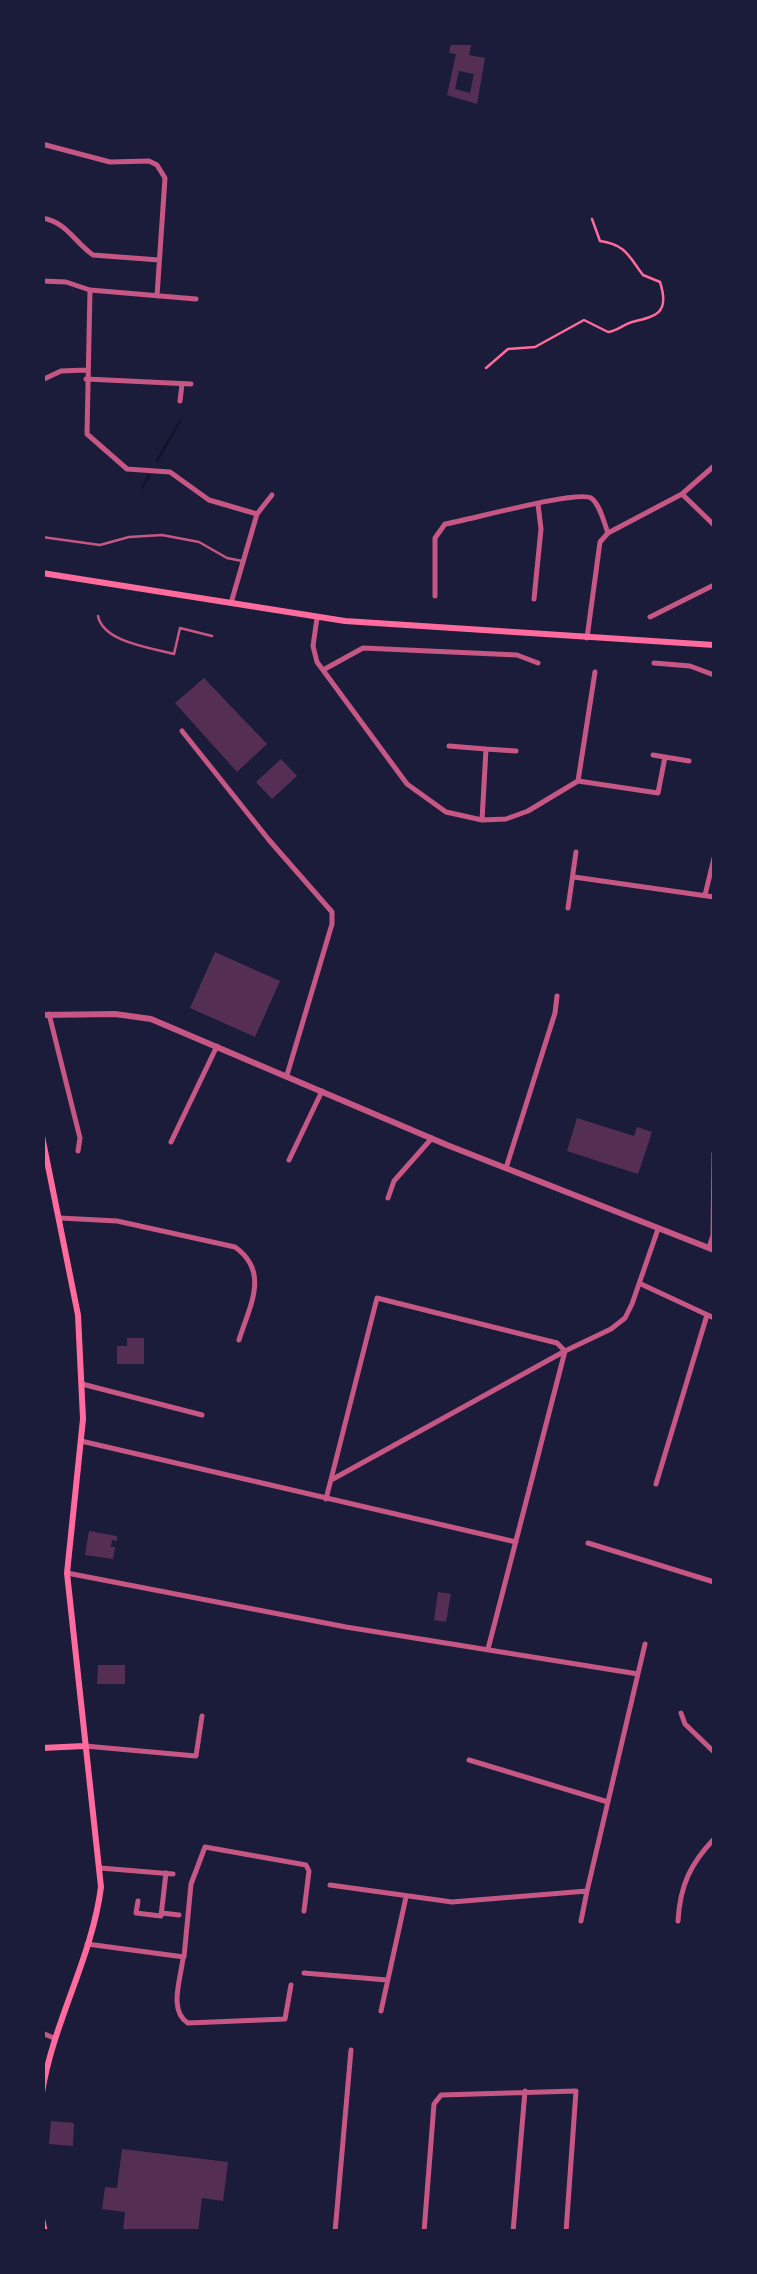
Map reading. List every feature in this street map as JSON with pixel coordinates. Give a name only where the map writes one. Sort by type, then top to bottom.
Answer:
[{"type":"main road","points":[[42,574],[316,618],[714,646]]},
{"type":"main road","points":[[42,1136],[78,1315],[81,1442],[67,1573],[100,1868],[99,1906],[54,2038],[42,2093]]},
{"type":"main road","points":[[42,1748],[84,1746]]},
{"type":"main road","points":[[42,2219],[44,2232]]},
{"type":"street","points":[[42,144],[110,162],[148,161],[157,165],[165,178],[157,296]]},
{"type":"street","points":[[42,218],[64,224],[93,255],[160,260]]},
{"type":"street","points":[[42,281],[90,290],[196,298]]},
{"type":"street","points":[[90,290],[87,434],[121,465],[170,472],[209,500],[257,514]]},
{"type":"street","points":[[42,380],[61,371],[86,370]]},
{"type":"street","points":[[86,379],[191,384]]},
{"type":"street","points":[[180,400],[182,384]]},
{"type":"street","points":[[587,638],[600,542],[608,533],[682,494],[714,466]]},
{"type":"street","points":[[682,494],[714,525]]},
{"type":"street","points":[[231,604],[257,514],[272,496]]},
{"type":"street","points":[[436,596],[435,538],[444,524],[572,496],[592,498],[608,533]]},
{"type":"street","points":[[534,599],[542,529],[538,504]]},
{"type":"street","points":[[650,617],[714,585]]},
{"type":"street","points":[[316,618],[313,646],[323,670],[406,784],[446,812],[482,820],[506,819],[578,782],[658,794],[665,757]]},
{"type":"street","points":[[323,670],[364,648],[518,655],[538,663]]},
{"type":"street","points":[[654,663],[690,666],[714,675]]},
{"type":"street","points":[[578,782],[594,672]]},
{"type":"street","points":[[182,731],[332,912],[332,924],[286,1075]]},
{"type":"street","points":[[449,746],[516,751]]},
{"type":"street","points":[[482,820],[486,749]]},
{"type":"street","points":[[654,755],[690,761]]},
{"type":"street","points":[[568,908],[576,852]]},
{"type":"street","points":[[705,896],[714,858]]},
{"type":"street","points":[[574,877],[714,896]]},
{"type":"street","points":[[506,1168],[556,1013],[557,996]]},
{"type":"street","points":[[78,1150],[80,1138],[46,1014],[140,1016],[712,1249],[714,1153]]},
{"type":"street","points":[[171,1142],[217,1045]]},
{"type":"street","points":[[289,1160],[322,1091]]},
{"type":"street","points":[[388,1198],[394,1182],[432,1138]]},
{"type":"street","points":[[60,1218],[117,1221],[235,1247],[250,1258],[255,1268],[239,1340]]},
{"type":"street","points":[[333,1479],[626,1318],[658,1230]]},
{"type":"street","points":[[641,1284],[711,1316],[656,1484]]},
{"type":"street","points":[[326,1499],[377,1298],[557,1343],[565,1351]]},
{"type":"street","points":[[488,1649],[565,1351]]},
{"type":"street","points":[[82,1384],[202,1416]]},
{"type":"street","points":[[81,1442],[516,1542]]},
{"type":"street","points":[[588,1543],[714,1582]]},
{"type":"street","points":[[67,1573],[258,1611],[638,1674]]},
{"type":"street","points":[[580,1921],[645,1644]]},
{"type":"street","points":[[681,1713],[685,1724],[714,1752]]},
{"type":"street","points":[[84,1746],[196,1756],[202,1716]]},
{"type":"street","points":[[469,1760],[608,1802]]},
{"type":"street","points":[[678,1921],[679,1897],[690,1867],[714,1840]]},
{"type":"street","points":[[291,1986],[285,2019],[188,2023],[180,2018],[176,2010],[191,1884],[204,1847],[306,1865],[309,1871],[304,1912]]},
{"type":"street","points":[[100,1868],[169,1874],[162,1913]]},
{"type":"street","points":[[330,1885],[452,1902],[587,1891]]},
{"type":"street","points":[[381,2011],[407,1896]]},
{"type":"street","points":[[138,1901],[136,1912],[180,1915]]},
{"type":"street","points":[[87,1944],[184,1957]]},
{"type":"street","points":[[304,1973],[387,1980]]},
{"type":"street","points":[[42,2033],[54,2038]]},
{"type":"street","points":[[335,2232],[351,2050]]},
{"type":"street","points":[[513,2232],[525,2091]]},
{"type":"street","points":[[424,2232],[434,2104],[441,2095],[576,2091],[566,2232]]},
{"type":"lane","points":[[42,536],[100,545],[145,534],[162,535],[199,542],[227,558],[242,561]]},
{"type":"lane","points":[[98,616],[100,625],[110,634],[174,654],[180,628],[212,636]]},
{"type":"path","points":[[486,368],[508,349],[534,347],[584,320],[608,332],[658,314],[663,294],[660,282],[643,275],[636,260],[623,250],[600,241],[592,219]]},
{"type":"building","points":[[472,42],[469,55],[485,58],[477,104],[447,95],[456,54],[449,53],[451,43]],"holes":[[[459,71],[474,74],[470,93],[455,89]]]},
{"type":"building","points":[[204,678],[267,744],[237,772],[175,703]]},
{"type":"building","points":[[281,759],[297,776],[272,799],[256,782]]},
{"type":"building","points":[[215,952],[280,981],[255,1037],[190,1008]]},
{"type":"building","points":[[577,1118],[634,1136],[637,1127],[652,1132],[638,1174],[567,1151]]},
{"type":"building","points":[[127,1338],[144,1338],[144,1364],[117,1364],[117,1346],[127,1346]]},
{"type":"building","points":[[89,1531],[117,1536],[117,1541],[112,1540],[113,1559],[85,1555]]},
{"type":"building","points":[[438,1592],[451,1594],[446,1622],[434,1620]]},
{"type":"building","points":[[98,1665],[125,1665],[125,1684],[97,1684]]},
{"type":"building","points":[[51,2121],[74,2123],[73,2146],[49,2144]]},
{"type":"building","points":[[122,2149],[228,2162],[223,2201],[202,2198],[198,2232],[123,2232],[125,2212],[102,2209],[105,2187],[117,2188]]},
{"type":"waterway","points":[[157,461],[180,421]]},
{"type":"waterway","points":[[142,488],[149,476]]}]
